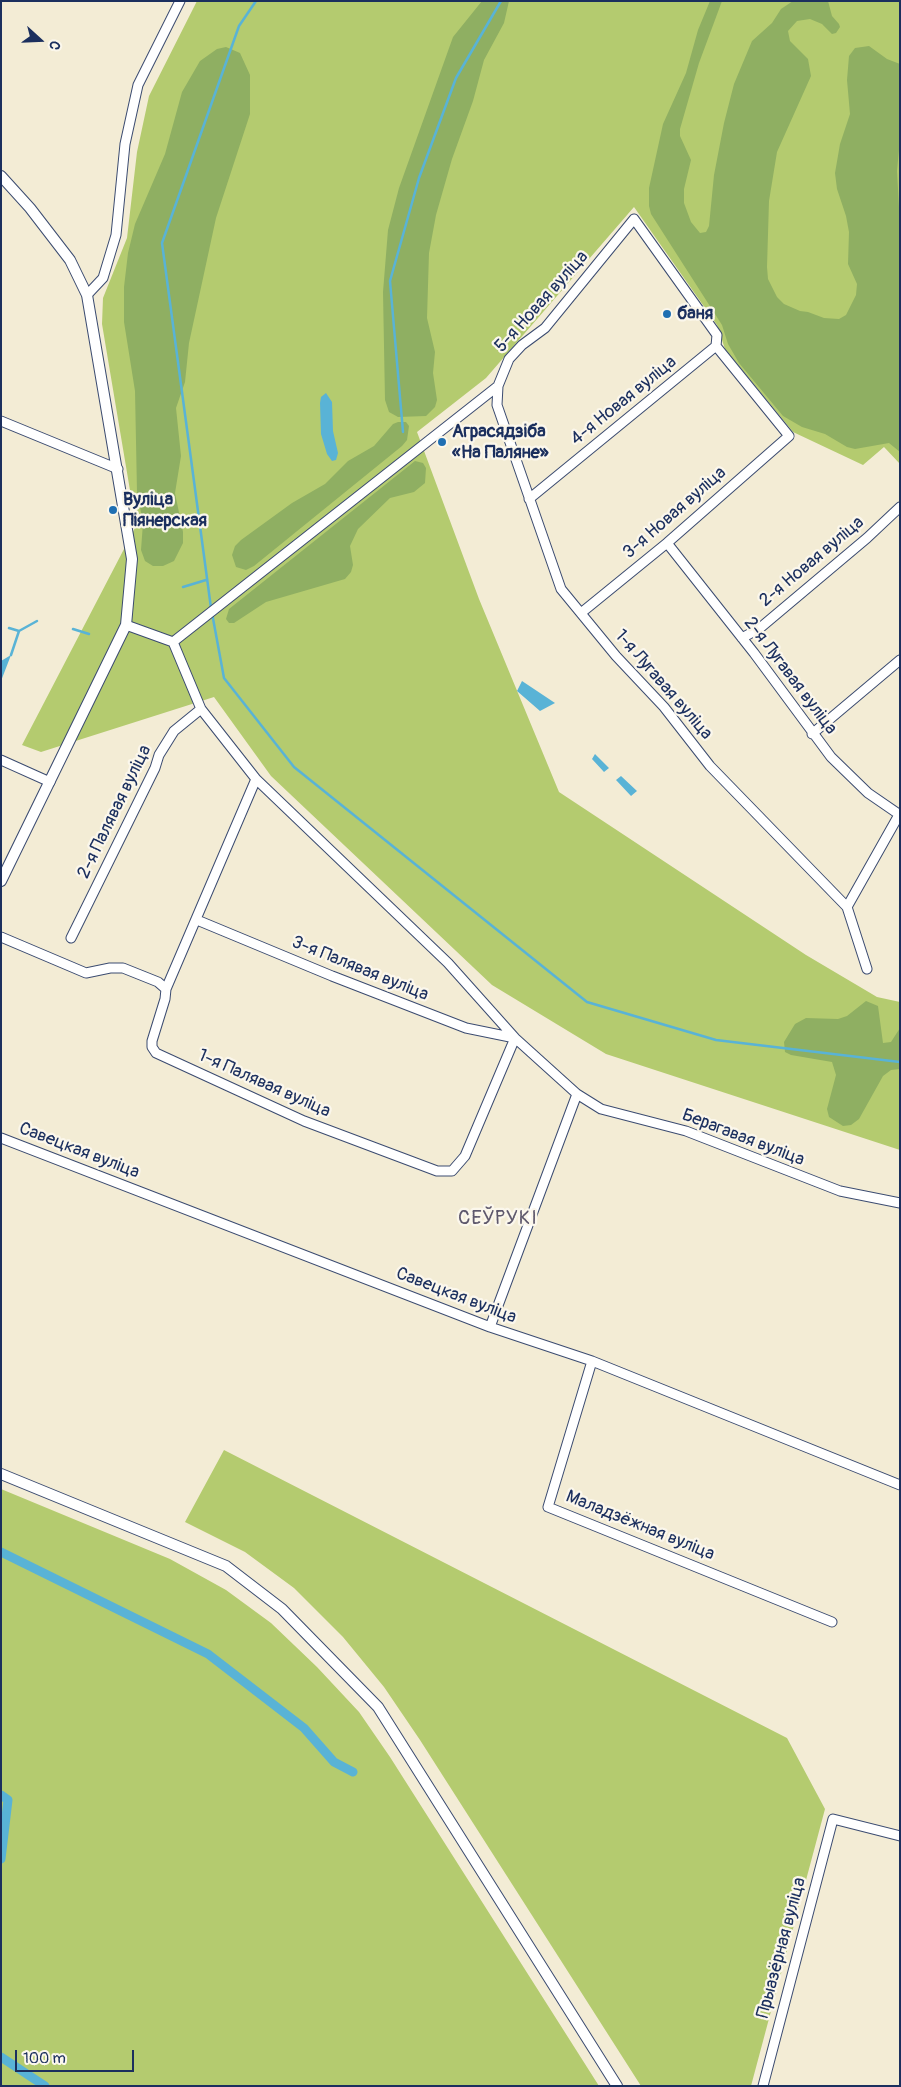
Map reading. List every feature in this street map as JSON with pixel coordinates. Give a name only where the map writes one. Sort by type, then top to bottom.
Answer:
[{"type":"street","points":[[86,296],[103,278],[116,235],[125,144],[138,85],[180,1]]},
{"type":"street","points":[[1,176],[30,208],[70,260],[86,296],[118,469],[132,558],[126,625],[1,881]]},
{"type":"street","name":"5-я Новая вуліца","points":[[498,386],[509,359],[522,345],[545,328],[634,219],[717,336],[716,346]]},
{"type":"street","name":"3-я Новая вуліца","points":[[581,613],[667,543],[789,436],[716,346]]},
{"type":"street","name":"4-я Новая вуліца","points":[[529,499],[716,346]]},
{"type":"street","points":[[126,625],[173,642],[498,386]]},
{"type":"street","name":"1-я Лугавая вуліца","points":[[498,386],[497,405],[561,589],[616,656],[664,707],[710,766],[847,907],[867,969]]},
{"type":"street","points":[[1,421],[118,469]]},
{"type":"street","name":"2-я Новая вуліца","points":[[742,638],[760,628],[868,538],[900,508]]},
{"type":"street","name":"2-я Лугавая вуліца","points":[[667,543],[742,638],[831,757],[868,793],[899,815]]},
{"type":"street","name":"Берагавая вуліца","points":[[173,642],[201,709],[256,779],[448,963],[515,1038],[577,1094],[601,1109],[686,1131],[840,1191],[900,1203]]},
{"type":"street","points":[[812,734],[900,660]]},
{"type":"street","name":"2-я Палявая вуліца","points":[[71,938],[155,768],[159,755],[174,731],[201,709]]},
{"type":"street","points":[[1,760],[50,782]]},
{"type":"street","name":"1-я Палявая вуліца","points":[[256,779],[166,989],[165,999],[152,1041],[152,1047],[156,1053],[304,1121],[436,1172],[452,1171],[465,1156],[515,1038]]},
{"type":"street","points":[[847,907],[899,815]]},
{"type":"street","name":"3-я Палявая вуліца","points":[[197,920],[332,976],[466,1028],[515,1038]]},
{"type":"street","points":[[1,937],[86,973],[110,968],[123,968],[158,982],[166,989]]},
{"type":"street","points":[[490,1327],[577,1094]]},
{"type":"street","name":"Савецкая вуліца","points":[[1,1138],[490,1327],[592,1362],[900,1485]]},
{"type":"street","name":"Маладзёжная вуліца","points":[[592,1362],[548,1507],[832,1622]]},
{"type":"street","points":[[1,1474],[226,1566],[282,1609],[378,1707],[617,2086]]},
{"type":"street","name":"Прыазёрная вуліца","points":[[763,2086],[833,1819],[900,1836]]},
{"type":"green space","points":[[197,1],[900,1],[900,464],[884,447],[863,465],[793,432],[725,349],[717,325],[634,207],[486,378],[417,432],[479,599],[559,792],[806,955],[877,997],[900,1002],[900,1150],[606,1054],[492,985],[271,776],[214,697],[41,752],[22,745],[136,526],[102,324],[103,298],[127,238],[137,152],[149,96]]},
{"type":"green space","points":[[482,1],[509,1],[504,23],[484,60],[473,101],[452,159],[436,215],[429,253],[427,318],[435,352],[433,373],[437,400],[435,407],[426,416],[398,417],[389,412],[385,400],[383,292],[388,230],[399,188],[453,37]]},
{"type":"green space","points":[[710,1],[722,1],[699,63],[680,129],[680,136],[691,160],[684,189],[684,203],[691,222],[700,233],[706,232],[709,226],[714,175],[724,123],[734,84],[752,41],[772,23],[781,9],[793,1],[828,1],[832,16],[840,27],[836,33],[832,34],[822,24],[810,19],[797,21],[788,31],[790,41],[808,59],[811,76],[777,152],[769,201],[767,267],[768,279],[777,297],[784,304],[800,311],[824,318],[839,319],[846,315],[856,295],[857,284],[848,264],[849,232],[837,189],[835,173],[840,144],[850,114],[847,80],[849,56],[855,48],[869,46],[887,59],[900,64],[900,139],[897,171],[899,207],[900,452],[889,443],[855,449],[847,447],[825,434],[802,427],[783,416],[739,363],[728,344],[722,325],[651,214],[649,188],[663,124],[686,73],[698,30]]},
{"type":"green space","points":[[226,47],[240,53],[250,75],[250,114],[216,218],[189,343],[185,382],[176,408],[181,456],[175,493],[183,532],[183,543],[174,561],[163,566],[153,566],[145,561],[141,550],[143,523],[137,492],[135,391],[124,322],[124,287],[128,253],[135,224],[165,154],[182,92],[200,61],[217,49]]},
{"type":"green space","points":[[406,422],[409,426],[407,440],[402,446],[254,566],[246,570],[236,567],[232,555],[235,546],[241,540],[292,503],[325,484],[348,461],[374,446],[393,424]]},
{"type":"green space","points":[[415,461],[423,463],[426,468],[425,483],[414,492],[390,498],[358,529],[350,546],[353,565],[351,572],[345,579],[266,602],[234,623],[229,623],[226,619],[229,609]]},
{"type":"green space","points":[[866,1001],[878,1006],[883,1043],[891,1042],[900,1028],[900,1069],[891,1070],[883,1076],[859,1119],[851,1125],[843,1126],[829,1117],[827,1109],[836,1075],[832,1062],[791,1055],[785,1052],[784,1042],[795,1024],[806,1018],[838,1019],[847,1016]]},
{"type":"green space","points":[[224,1450],[787,1738],[825,1809],[751,2086],[641,2086],[420,1740],[384,1687],[343,1637],[294,1588],[245,1552],[185,1522]]},
{"type":"green space","points":[[1,1489],[170,1559],[226,1590],[271,1623],[317,1667],[359,1712],[390,1757],[599,2086],[1,2086]]},
{"type":"water","points":[[326,393],[332,402],[333,431],[338,453],[336,460],[332,461],[327,454],[321,434],[320,403],[321,397]]},
{"type":"water","points":[[11,655],[1,681],[1,661]]},
{"type":"water","points":[[522,681],[555,703],[540,711],[517,691]]},
{"type":"water","points":[[595,754],[609,768],[604,772],[592,759]]},
{"type":"water","points":[[621,776],[637,791],[631,796],[616,780]]},
{"type":"waterway","points":[[211,608],[162,243],[239,26],[256,1]]},
{"type":"waterway","points":[[403,432],[390,281],[419,178],[456,78],[501,1]]},
{"type":"waterway","points":[[183,587],[206,580]]},
{"type":"waterway","points":[[212,613],[224,678],[294,767],[587,1002],[716,1040],[900,1062]]},
{"type":"waterway","points":[[11,655],[19,631],[37,621]]},
{"type":"waterway","points":[[9,628],[19,631]]},
{"type":"waterway","points":[[73,629],[89,634]]},
{"type":"waterway","points":[[1,1552],[208,1654],[304,1728],[334,1762],[353,1772]]},
{"type":"waterway","points":[[1,1795],[8,1800],[1,1859]]},
{"type":"waterway","points":[[1,2057],[45,2086]]},
{"type":"place","name":"баня","points":[[667,314]]},
{"type":"place","name":"Аграсядзіба «На Паляне»","points":[[442,442]]},
{"type":"place","name":"Вуліца Піянерская","points":[[113,510]]},
{"type":"district","name":"СЕЎРУКІ","points":[[498,1219]]}]
